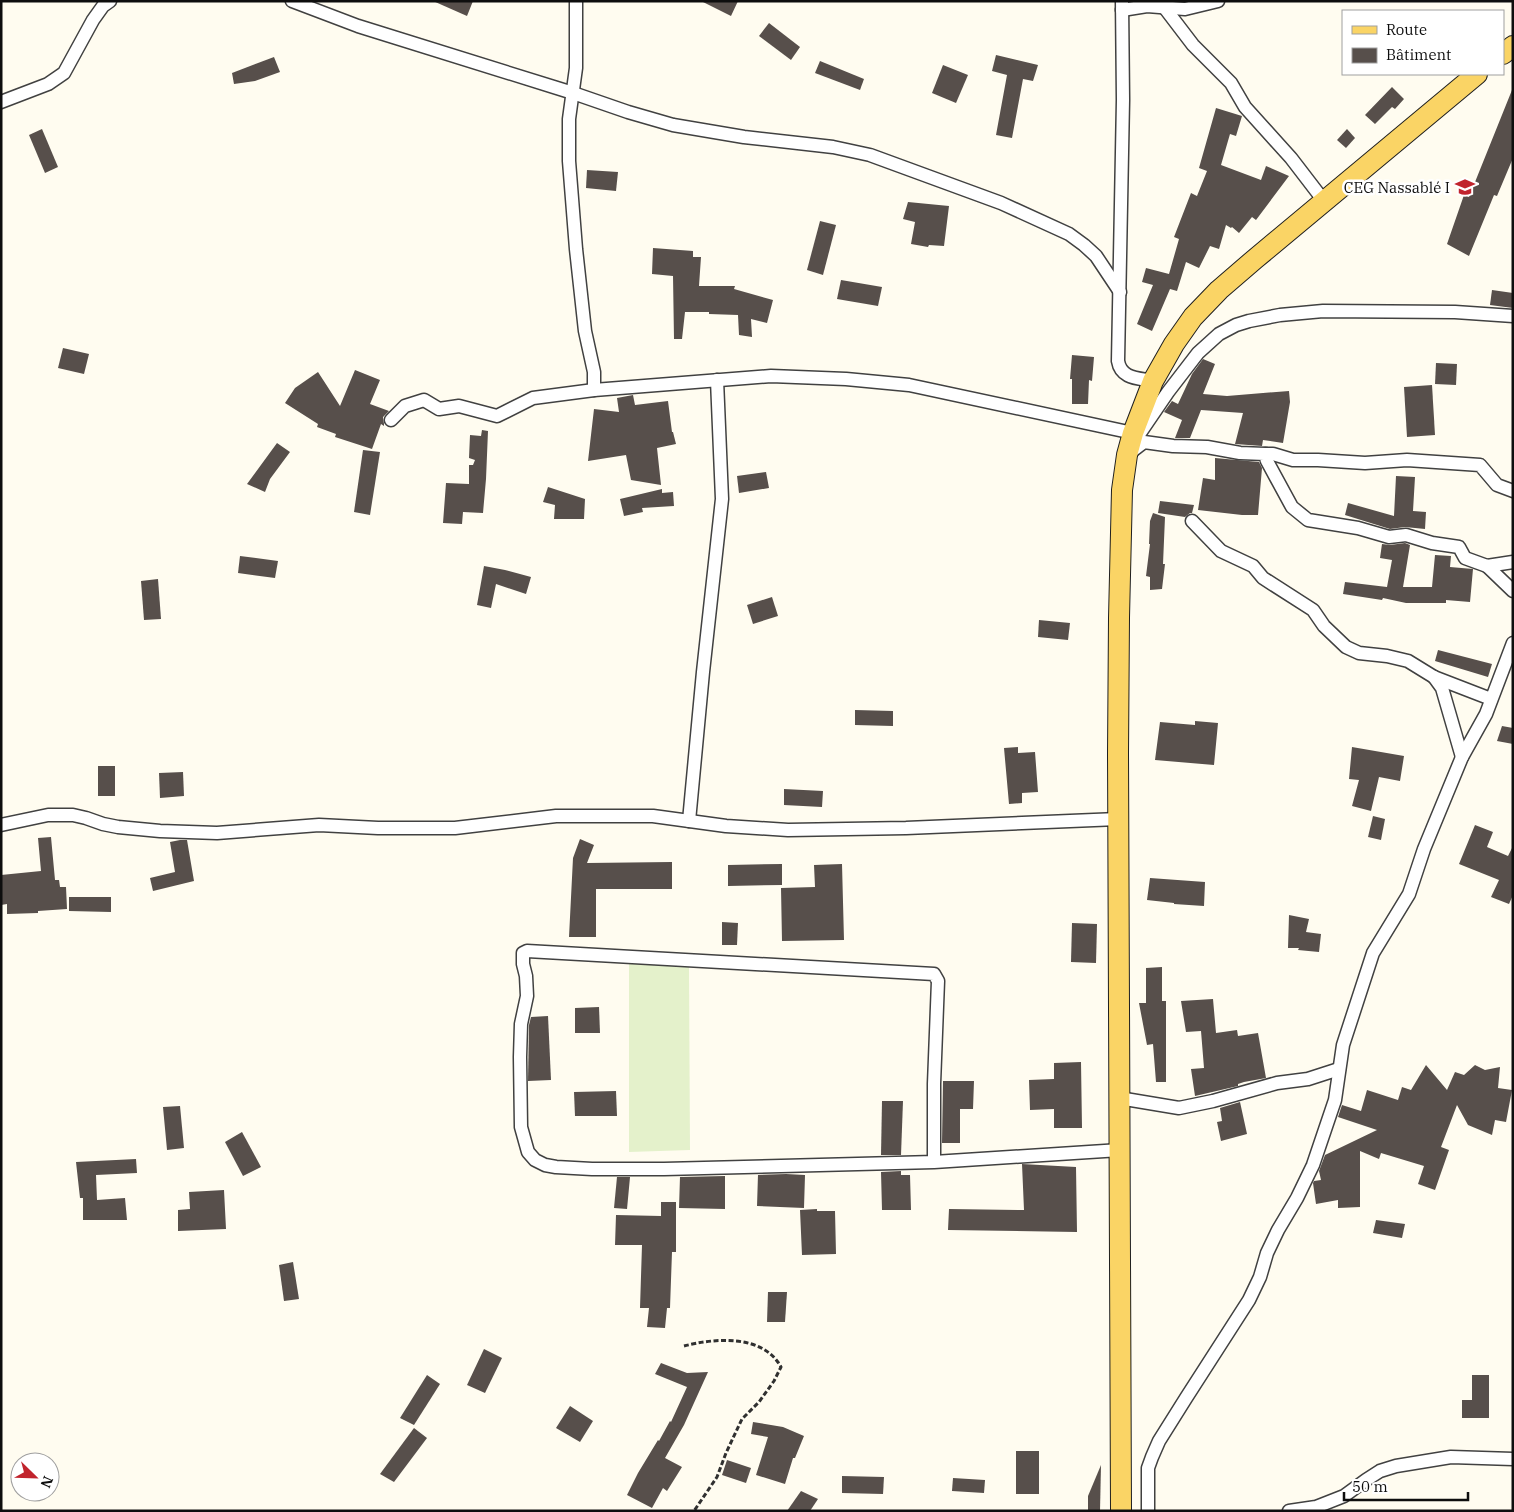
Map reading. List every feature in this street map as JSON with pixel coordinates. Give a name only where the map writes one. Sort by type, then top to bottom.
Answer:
[{"type":"main road","points":[[1121,1511],[1118,618],[1122,490],[1127,456],[1133,433],[1153,381],[1174,344],[1194,317],[1219,290],[1476,75]]},
{"type":"main road","points":[[1458,89],[1489,75]]},
{"type":"street","points":[[1,102],[48,84],[64,73],[93,20],[103,6],[110,1]]},
{"type":"street","points":[[292,1],[358,26],[574,93],[628,112],[673,124],[744,137],[833,147],[870,154],[968,190],[1069,234],[1096,256],[1120,292]]},
{"type":"street","points":[[576,1],[576,68],[569,119],[569,161],[584,322],[594,372],[594,390]]},
{"type":"street","points":[[1153,381],[1129,376],[1119,368],[1123,100],[1122,6],[1185,9],[1218,1]]},
{"type":"street","points":[[1164,7],[1193,44],[1230,84],[1245,107],[1292,158],[1324,201]]},
{"type":"street","points":[[1127,456],[1146,423],[1198,354],[1219,334],[1236,325],[1260,318],[1323,311],[1454,312],[1513,316]]},
{"type":"street","points":[[391,420],[405,406],[424,400],[439,409],[459,406],[497,416],[533,398],[594,390],[770,376],[846,379],[909,385],[1133,433]]},
{"type":"street","points":[[689,821],[722,500],[716,380]]},
{"type":"street","points":[[1127,456],[1144,442],[1173,446],[1208,447],[1240,453],[1273,454],[1294,460],[1364,463],[1407,460],[1480,465],[1497,485],[1513,491]]},
{"type":"street","points":[[1265,454],[1292,507],[1308,520],[1358,528],[1389,537],[1406,535],[1432,543],[1459,548],[1465,558],[1487,566],[1513,591]]},
{"type":"street","points":[[1192,521],[1221,551],[1253,566],[1263,578],[1312,610],[1324,626],[1346,647],[1359,653],[1387,656],[1408,661],[1434,677],[1491,699]]},
{"type":"street","points":[[1487,566],[1513,562]]},
{"type":"street","points":[[1148,1511],[1148,1468],[1152,1457],[1181,1405],[1248,1300],[1260,1277],[1278,1230],[1297,1198],[1313,1165],[1335,1100],[1342,1045],[1373,953],[1409,894],[1424,849],[1462,757],[1486,714],[1513,643]]},
{"type":"street","points":[[1434,677],[1442,688],[1462,757]]},
{"type":"street","points":[[1,825],[48,815],[86,818],[118,827],[160,831],[217,832],[319,825],[378,828],[455,828],[556,816],[653,816],[726,826],[788,830],[906,828],[1118,819]]},
{"type":"street","points":[[934,1162],[934,1084],[938,981],[934,974],[527,951],[524,954],[523,964],[527,996],[521,1024],[521,1127],[528,1152],[535,1160],[556,1167],[664,1169],[934,1162],[1120,1150]]},
{"type":"street","points":[[1119,1098],[1179,1108],[1213,1101],[1277,1083],[1308,1080],[1339,1069]]},
{"type":"street","points":[[1289,1511],[1316,1507],[1344,1496],[1380,1471],[1396,1466],[1451,1457],[1513,1458]]},
{"type":"path","points":[[684,1346],[703,1341],[740,1340],[764,1349],[776,1358],[781,1366],[774,1381],[759,1402],[742,1419],[717,1477],[694,1511]]},
{"type":"green space","points":[[629,962],[689,966],[690,1150],[629,1152]]},
{"type":"building","points":[[433,1],[473,1],[467,16]]},
{"type":"building","points":[[701,1],[738,1],[731,16]]},
{"type":"building","points":[[769,23],[800,47],[791,60],[759,36]]},
{"type":"building","points":[[996,55],[1038,65],[1033,81],[1023,79],[1012,138],[996,135],[1007,75],[992,71]]},
{"type":"building","points":[[274,57],[280,72],[255,81],[234,84],[232,73]]},
{"type":"building","points":[[820,61],[864,79],[860,90],[815,73]]},
{"type":"building","points":[[943,65],[968,75],[956,103],[932,93]]},
{"type":"building","points":[[1392,87],[1404,99],[1395,109],[1392,107],[1375,124],[1365,115]]},
{"type":"building","points":[[1512,90],[1513,158],[1497,196],[1494,195],[1469,256],[1447,244],[1464,195],[1469,197]]},
{"type":"building","points":[[1216,108],[1242,116],[1236,136],[1230,134],[1221,165],[1261,180],[1266,166],[1289,176],[1256,220],[1252,217],[1239,233],[1226,225],[1219,249],[1210,246],[1199,268],[1186,262],[1177,291],[1170,289],[1152,331],[1137,324],[1153,285],[1142,282],[1146,268],[1169,274],[1179,239],[1174,237],[1191,193],[1197,196],[1207,171],[1199,168]]},
{"type":"building","points":[[42,129],[58,167],[45,173],[29,135]]},
{"type":"building","points":[[1347,129],[1355,138],[1346,148],[1337,140]]},
{"type":"building","points":[[587,170],[618,172],[616,191],[586,188]]},
{"type":"building","points":[[908,202],[949,206],[944,246],[929,245],[928,247],[911,244],[915,222],[903,219]]},
{"type":"building","points":[[820,221],[836,225],[823,275],[807,270]]},
{"type":"building","points":[[653,248],[693,251],[693,257],[701,257],[699,286],[735,286],[734,289],[773,300],[767,323],[751,319],[752,337],[739,335],[738,315],[685,312],[682,339],[674,339],[673,276],[652,274]]},
{"type":"building","points":[[841,280],[882,287],[878,306],[837,299]]},
{"type":"building","points":[[1492,290],[1513,293],[1513,308],[1490,305]]},
{"type":"building","points":[[63,348],[89,354],[84,374],[58,368]]},
{"type":"building","points":[[1072,355],[1094,357],[1092,381],[1089,380],[1088,404],[1072,404],[1072,379],[1070,379]]},
{"type":"building","points":[[1203,359],[1215,364],[1203,394],[1227,396],[1289,391],[1290,402],[1283,443],[1263,440],[1262,446],[1235,444],[1243,413],[1201,410],[1190,438],[1175,438],[1182,420],[1164,412],[1172,401],[1178,404],[1192,374]]},
{"type":"building","points":[[1436,363],[1457,364],[1456,385],[1435,384]]},
{"type":"building","points":[[355,370],[380,380],[370,404],[389,411],[383,417],[384,426],[381,424],[372,449],[335,437],[336,434],[317,427],[318,424],[285,403],[295,388],[318,372],[340,406]]},
{"type":"building","points":[[1432,385],[1435,435],[1407,437],[1404,387]]},
{"type":"building","points":[[633,395],[635,405],[668,401],[672,432],[676,444],[657,448],[661,485],[631,480],[626,455],[588,461],[594,409],[619,412],[617,398]]},
{"type":"building","points":[[482,430],[488,431],[483,513],[463,512],[462,524],[443,523],[446,483],[469,484],[469,465],[473,465],[475,460],[469,458],[470,435],[481,436]]},
{"type":"building","points":[[277,443],[290,452],[270,479],[265,492],[247,484]]},
{"type":"building","points":[[363,450],[380,452],[370,515],[354,512]]},
{"type":"building","points":[[1215,458],[1259,462],[1262,468],[1258,515],[1198,510],[1203,478],[1215,480]]},
{"type":"building","points":[[766,472],[769,488],[739,493],[737,476]]},
{"type":"building","points":[[1396,476],[1415,477],[1413,511],[1426,512],[1425,529],[1405,527],[1390,529],[1345,515],[1348,503],[1394,516]]},
{"type":"building","points":[[548,487],[585,499],[584,519],[554,519],[555,505],[543,502]]},
{"type":"building","points":[[662,489],[662,493],[673,492],[674,506],[642,508],[643,512],[624,516],[620,499]]},
{"type":"building","points":[[1160,501],[1194,505],[1192,513],[1185,517],[1158,513]]},
{"type":"building","points":[[1153,513],[1165,517],[1163,564],[1165,564],[1162,589],[1150,590],[1150,577],[1146,576],[1150,544],[1150,521]]},
{"type":"building","points":[[1405,543],[1410,545],[1403,587],[1432,587],[1435,555],[1451,556],[1450,567],[1473,569],[1470,602],[1446,600],[1446,603],[1406,603],[1383,598],[1382,600],[1343,594],[1345,582],[1387,587],[1392,560],[1380,558],[1382,544]]},
{"type":"building","points":[[240,556],[278,561],[275,578],[238,573]]},
{"type":"building","points":[[484,566],[531,577],[526,594],[496,584],[491,608],[477,605]]},
{"type":"building","points":[[158,579],[161,619],[144,620],[141,581]]},
{"type":"building","points":[[772,597],[778,616],[753,624],[747,605]]},
{"type":"building","points":[[1039,620],[1070,623],[1068,640],[1038,637]]},
{"type":"building","points":[[1438,650],[1492,664],[1488,677],[1435,661]]},
{"type":"building","points":[[855,710],[893,711],[893,726],[855,725]]},
{"type":"building","points":[[1195,721],[1218,723],[1214,765],[1155,760],[1160,722],[1195,725]]},
{"type":"building","points":[[1502,726],[1513,728],[1513,744],[1497,741]]},
{"type":"building","points":[[1018,747],[1018,753],[1035,752],[1038,792],[1022,793],[1022,803],[1009,804],[1004,748]]},
{"type":"building","points":[[1352,747],[1404,756],[1400,781],[1379,777],[1371,811],[1352,806],[1359,780],[1349,779]]},
{"type":"building","points":[[98,766],[115,766],[115,796],[98,796]]},
{"type":"building","points":[[183,772],[184,796],[160,798],[159,773]]},
{"type":"building","points":[[784,789],[823,791],[822,807],[784,805]]},
{"type":"building","points":[[1373,816],[1385,819],[1381,840],[1368,837]]},
{"type":"building","points":[[1475,825],[1493,832],[1487,847],[1508,856],[1513,846],[1513,895],[1509,904],[1491,897],[1499,880],[1459,864]]},
{"type":"building","points":[[51,837],[55,880],[59,880],[60,887],[66,887],[67,909],[38,911],[38,913],[7,914],[7,904],[1,905],[1,875],[41,871],[38,838]]},
{"type":"building","points":[[580,839],[594,845],[587,863],[672,862],[672,889],[596,889],[596,937],[569,937],[573,858]]},
{"type":"building","points":[[187,840],[194,881],[153,891],[150,878],[175,872],[170,842]]},
{"type":"building","points":[[782,864],[782,885],[728,886],[728,865]]},
{"type":"building","points":[[842,864],[844,940],[782,941],[781,888],[815,887],[814,865]]},
{"type":"building","points":[[1150,878],[1205,882],[1204,906],[1147,900]]},
{"type":"building","points":[[69,897],[111,897],[111,912],[69,911]]},
{"type":"building","points":[[1289,915],[1309,919],[1306,932],[1321,934],[1319,952],[1288,948]]},
{"type":"building","points":[[722,922],[738,923],[737,945],[722,945]]},
{"type":"building","points":[[1072,923],[1097,924],[1096,963],[1071,962]]},
{"type":"building","points":[[1162,967],[1162,1001],[1166,1001],[1166,1082],[1156,1082],[1153,1044],[1147,1045],[1139,1003],[1146,1003],[1146,968]]},
{"type":"building","points":[[1213,999],[1216,1033],[1237,1030],[1238,1036],[1258,1033],[1266,1078],[1244,1082],[1238,1084],[1238,1086],[1195,1096],[1191,1069],[1204,1068],[1201,1031],[1186,1032],[1181,1001]]},
{"type":"building","points":[[599,1007],[600,1033],[575,1033],[575,1008]]},
{"type":"building","points":[[548,1016],[551,1080],[528,1081],[529,1025],[531,1017]]},
{"type":"building","points":[[1081,1062],[1082,1128],[1054,1128],[1054,1109],[1030,1110],[1029,1080],[1054,1079],[1054,1063]]},
{"type":"building","points":[[1426,1065],[1447,1090],[1455,1072],[1464,1075],[1475,1065],[1485,1070],[1500,1067],[1498,1088],[1512,1090],[1506,1122],[1495,1120],[1492,1135],[1468,1125],[1457,1105],[1441,1147],[1449,1150],[1435,1190],[1418,1184],[1424,1166],[1381,1153],[1379,1159],[1360,1151],[1360,1207],[1338,1208],[1338,1200],[1316,1204],[1313,1183],[1314,1181],[1321,1180],[1319,1171],[1325,1155],[1377,1130],[1338,1117],[1342,1105],[1361,1111],[1367,1090],[1398,1100],[1402,1087],[1411,1090]]},
{"type":"building","points":[[943,1081],[974,1081],[973,1109],[960,1109],[960,1143],[942,1143]]},
{"type":"building","points":[[616,1091],[617,1116],[575,1116],[574,1092]]},
{"type":"building","points":[[882,1101],[903,1101],[901,1155],[881,1155]]},
{"type":"building","points":[[1240,1102],[1247,1134],[1221,1141],[1217,1122],[1222,1121],[1220,1108]]},
{"type":"building","points":[[180,1106],[184,1148],[167,1150],[163,1107]]},
{"type":"building","points":[[242,1132],[261,1167],[243,1176],[225,1142]]},
{"type":"building","points":[[136,1159],[137,1173],[96,1175],[97,1200],[125,1198],[127,1220],[83,1220],[83,1198],[80,1198],[76,1162]]},
{"type":"building","points":[[1022,1164],[1076,1167],[1077,1232],[948,1230],[949,1209],[1024,1210]]},
{"type":"building","points":[[901,1171],[901,1175],[910,1175],[911,1210],[882,1210],[881,1172]]},
{"type":"building","points":[[758,1175],[805,1175],[804,1208],[757,1206]]},
{"type":"building","points":[[725,1176],[725,1209],[679,1208],[680,1177]]},
{"type":"building","points":[[617,1177],[630,1177],[627,1209],[614,1208]]},
{"type":"building","points":[[224,1190],[226,1229],[178,1231],[178,1210],[190,1209],[189,1192]]},
{"type":"building","points":[[661,1202],[676,1202],[676,1252],[672,1252],[670,1308],[667,1308],[665,1328],[647,1327],[649,1308],[640,1308],[642,1245],[615,1245],[616,1215],[661,1216]]},
{"type":"building","points":[[817,1209],[817,1211],[835,1211],[836,1254],[802,1255],[800,1210]]},
{"type":"building","points":[[1376,1220],[1405,1224],[1402,1238],[1373,1233]]},
{"type":"building","points":[[293,1262],[299,1299],[284,1301],[279,1265]]},
{"type":"building","points":[[768,1292],[787,1292],[785,1322],[767,1322]]},
{"type":"building","points":[[484,1349],[502,1358],[485,1393],[467,1385]]},
{"type":"building","points":[[661,1363],[687,1373],[708,1372],[684,1425],[665,1458],[682,1467],[667,1491],[663,1488],[652,1508],[627,1495],[638,1473],[671,1422],[687,1387],[655,1374]]},
{"type":"building","points":[[427,1375],[440,1384],[414,1425],[400,1418]]},
{"type":"building","points":[[1472,1375],[1489,1375],[1489,1418],[1462,1418],[1462,1400],[1472,1400]]},
{"type":"building","points":[[570,1406],[593,1421],[580,1442],[556,1428]]},
{"type":"building","points":[[753,1422],[783,1427],[804,1436],[795,1458],[793,1458],[785,1484],[756,1475],[768,1437],[751,1434]]},
{"type":"building","points":[[414,1428],[427,1438],[394,1482],[380,1474]]},
{"type":"building","points":[[1016,1451],[1039,1451],[1039,1494],[1016,1494]]},
{"type":"building","points":[[727,1460],[751,1468],[746,1483],[722,1475]]},
{"type":"building","points":[[1101,1465],[1100,1511],[1088,1511],[1088,1496]]},
{"type":"building","points":[[842,1476],[884,1477],[883,1494],[842,1493]]},
{"type":"building","points":[[953,1478],[985,1480],[984,1493],[952,1491]]},
{"type":"building","points":[[801,1491],[818,1499],[810,1511],[787,1511]]},
{"type":"place","name":"CEG Nassablé I","points":[[1465,187]]}]
